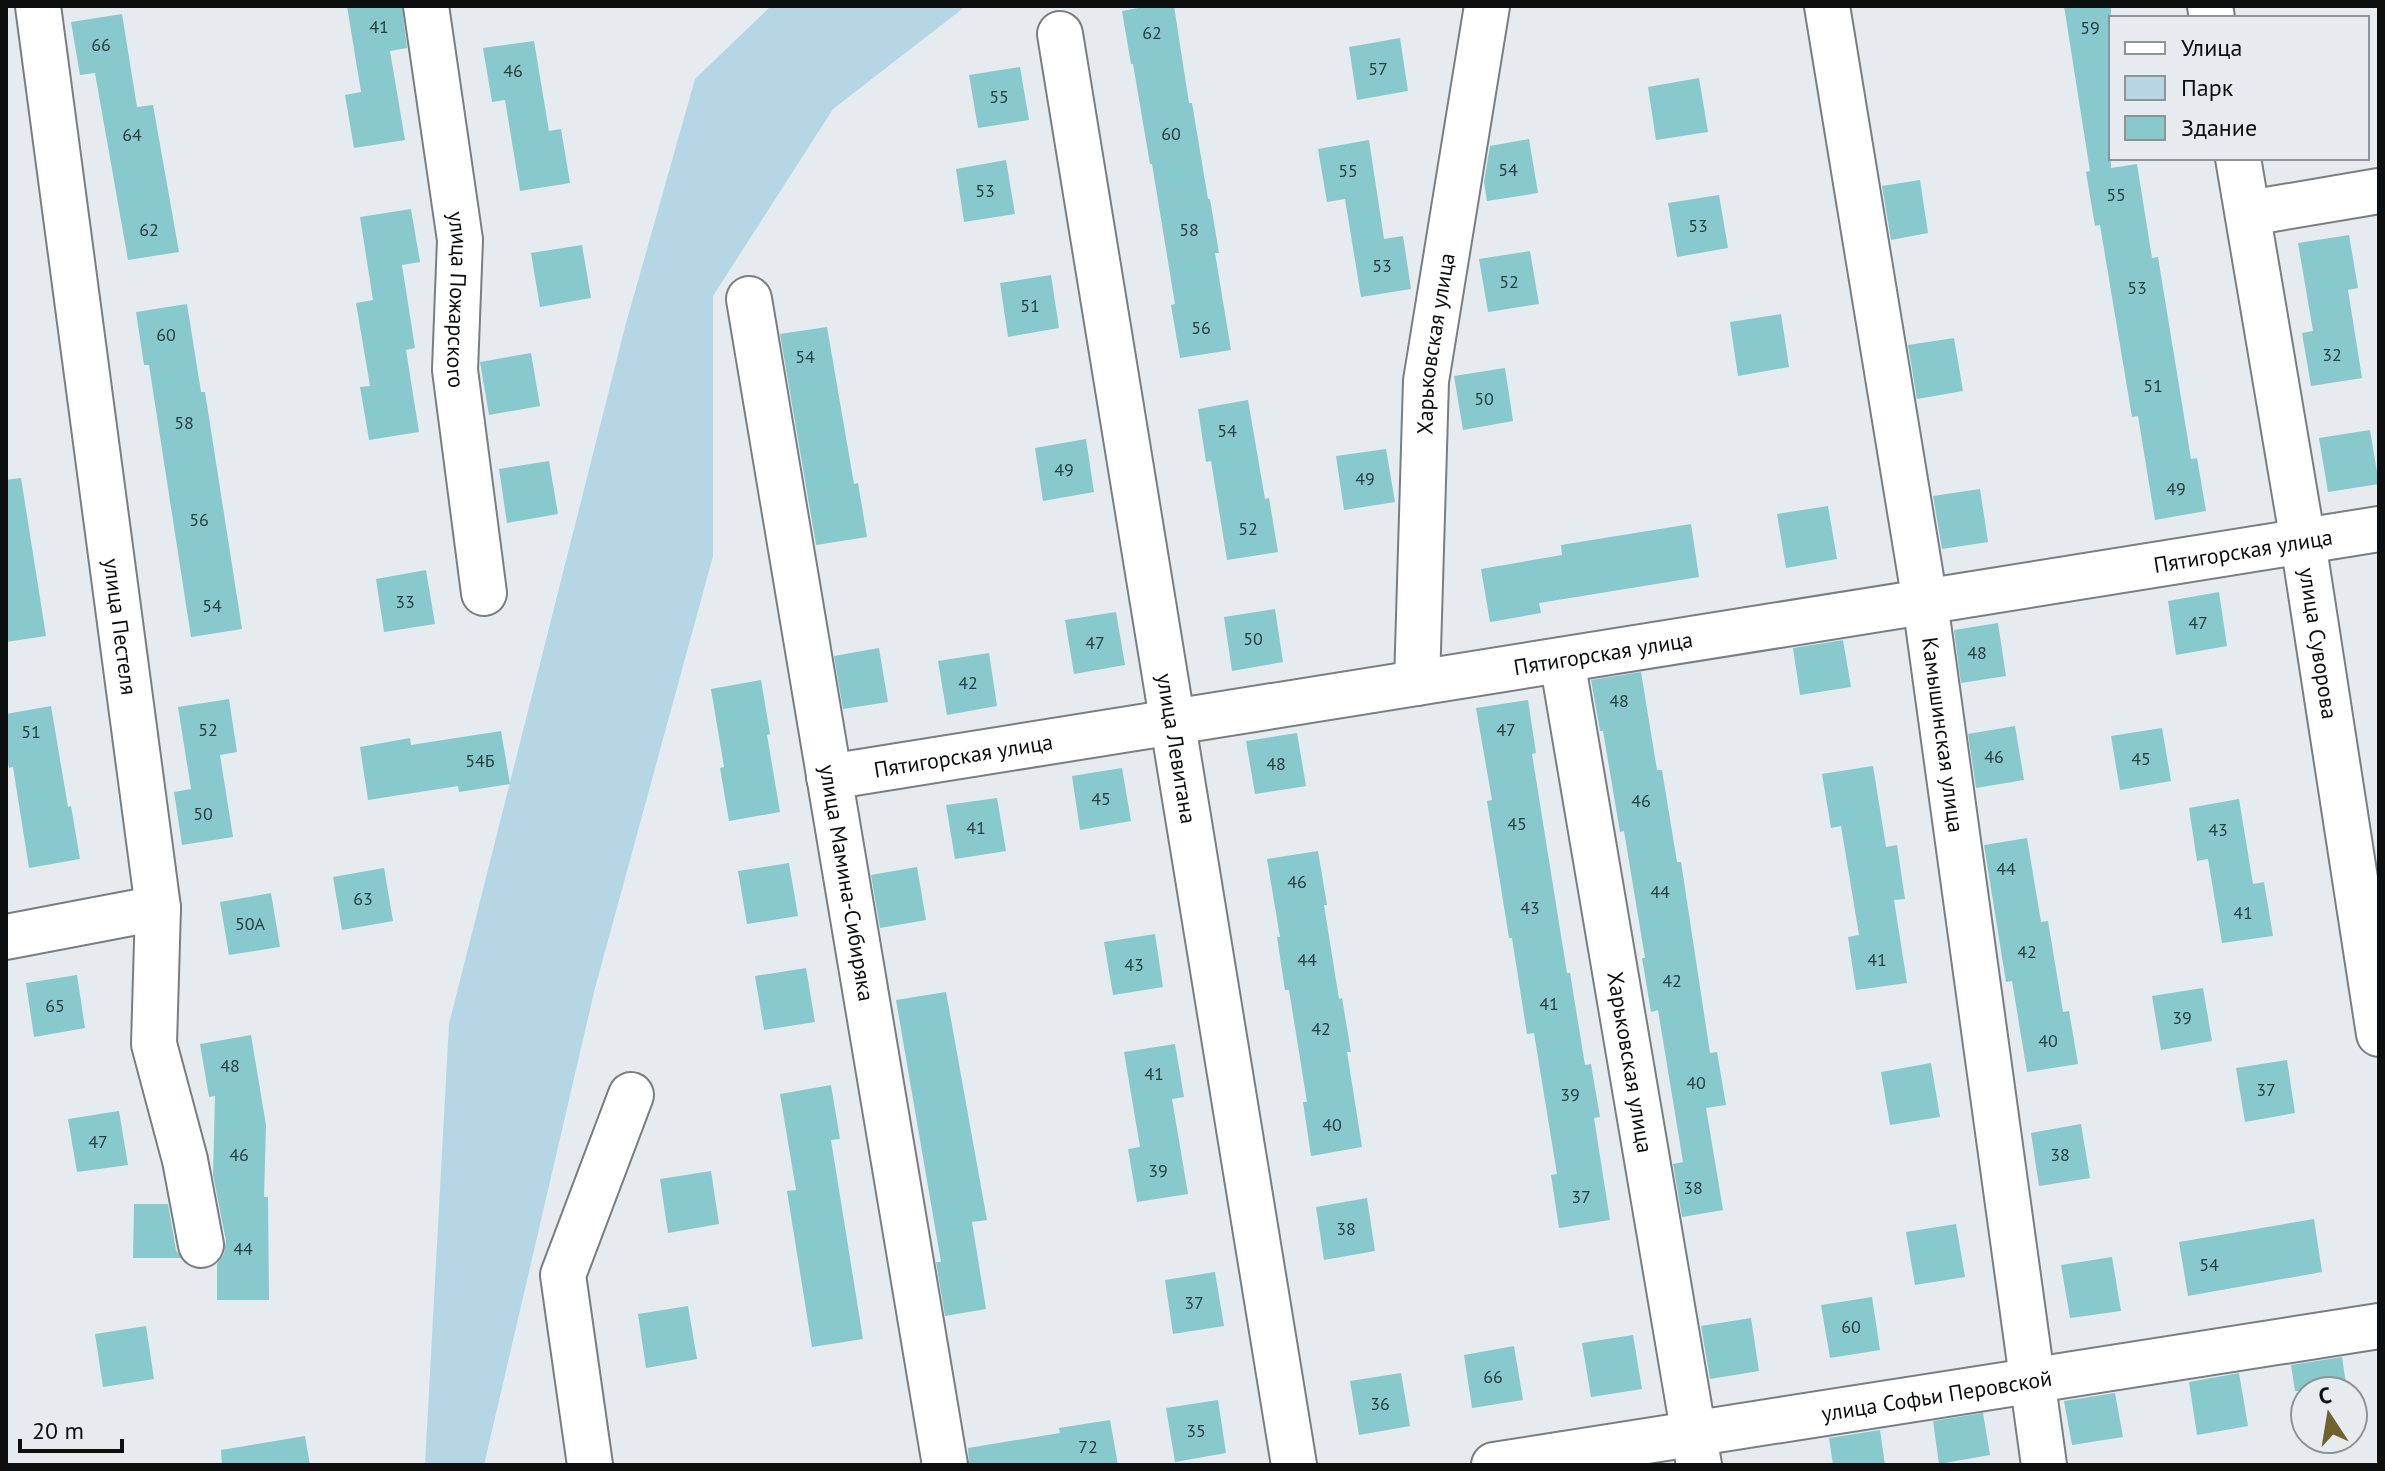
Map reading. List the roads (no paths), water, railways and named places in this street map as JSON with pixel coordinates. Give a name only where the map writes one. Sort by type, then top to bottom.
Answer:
[{"type":"street","name":"улица Пестеля","points":[[38,6],[158,908],[154,1044],[185,1160],[201,1245]]},
{"type":"street","name":"улица Пожарского","points":[[426,6],[460,240],[455,370],[484,593]]},
{"type":"street","name":"Харьковская улица","points":[[1417,683],[1426,381],[1487,6]]},
{"type":"street","name":"Камышинская улица","points":[[1827,6],[1925,602],[2044,1465]]},
{"type":"street","name":"улица Левитана","points":[[1060,34],[1294,1465]]},
{"type":"street","name":"улица Суворова","points":[[2238,160],[2303,542],[2369,904],[2379,1034]]},
{"type":"street","points":[[2249,213],[2379,191]]},
{"type":"street","name":"улица Мамина-Сибиряка","points":[[749,299],[945,1465]]},
{"type":"street","name":"Пятигорская улица","points":[[829,777],[2379,529]]},
{"type":"street","name":"Харьковская улица","points":[[1562,660],[1696,1449]]},
{"type":"street","points":[[6,937],[158,908]]},
{"type":"street","points":[[590,1465],[563,1275],[631,1095]]},
{"type":"street","name":"улица Софьи Перовской","points":[[1494,1465],[1696,1449],[2032,1381],[2379,1326]]}]
